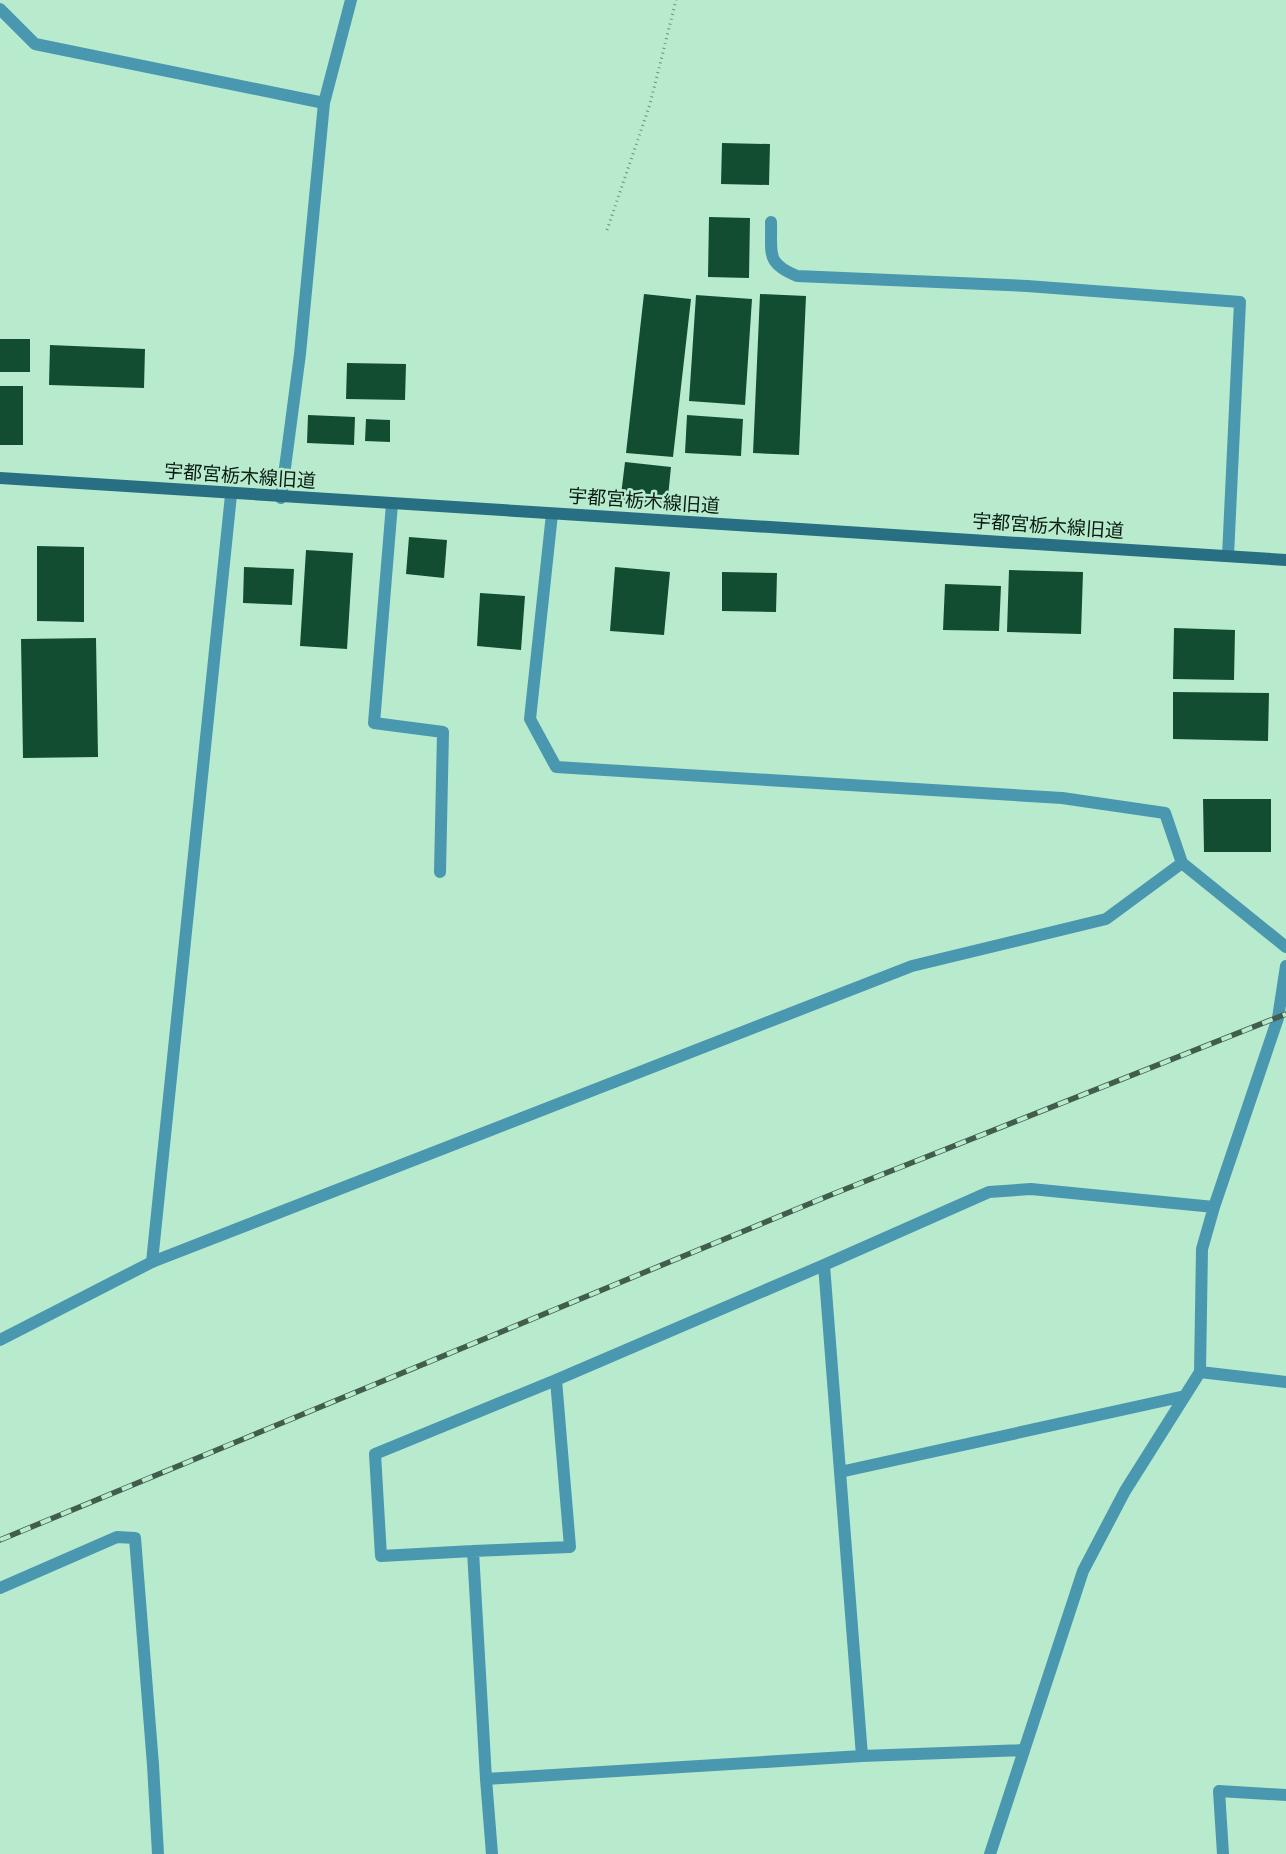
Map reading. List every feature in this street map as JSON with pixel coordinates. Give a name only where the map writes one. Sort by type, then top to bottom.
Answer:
[{"type":"street","points":[[281,498],[300,354],[324,103],[351,0]]},
{"type":"street","points":[[0,9],[35,44],[324,103]]},
{"type":"street","points":[[771,222],[772,260],[782,270],[797,276],[1027,286],[1240,302],[1228,556]]},
{"type":"street","name":"宇都宮栃木線旧道","points":[[0,478],[232,495],[1286,560]]},
{"type":"street","points":[[152,1262],[232,495]]},
{"type":"street","points":[[392,504],[374,722],[443,732],[440,872]]},
{"type":"street","points":[[552,514],[530,720],[556,767],[1062,798],[1165,813],[1182,863],[1286,947]]},
{"type":"street","points":[[0,1340],[152,1262],[912,966],[1106,919],[1182,863]]},
{"type":"street","points":[[990,1854],[1083,1571],[1125,1490],[1200,1372],[1202,1249],[1214,1207],[1278,1018],[1286,966]]},
{"type":"street","points":[[556,1380],[570,1547],[381,1556],[375,1454],[556,1380],[989,1192],[1031,1189],[1214,1207]]},
{"type":"street","points":[[824,1265],[862,1756]]},
{"type":"street","points":[[1200,1372],[1286,1382]]},
{"type":"street","points":[[840,1472],[1185,1396]]},
{"type":"street","points":[[0,1588],[118,1537],[135,1538],[158,1854]]},
{"type":"street","points":[[473,1551],[492,1854]]},
{"type":"street","points":[[486,1779],[862,1756],[1024,1750]]},
{"type":"street","points":[[1223,1854],[1219,1792],[1286,1795]]},
{"type":"path","points":[[607,230],[650,104],[676,0]]},
{"type":"building","points":[[722,143],[770,144],[769,185],[721,184]]},
{"type":"building","points":[[709,217],[750,218],[749,278],[708,277]]},
{"type":"building","points":[[644,294],[691,299],[673,457],[626,453]]},
{"type":"building","points":[[760,294],[806,296],[799,455],[753,453]]},
{"type":"building","points":[[696,295],[752,299],[745,405],[689,401]]},
{"type":"building","points":[[0,339],[30,339],[30,372],[0,372]]},
{"type":"building","points":[[50,345],[145,349],[144,388],[49,385]]},
{"type":"building","points":[[347,363],[406,364],[405,400],[346,399]]},
{"type":"building","points":[[0,386],[23,386],[23,445],[0,445]]},
{"type":"building","points":[[308,415],[355,417],[354,445],[307,443]]},
{"type":"building","points":[[687,415],[743,419],[741,456],[685,453]]},
{"type":"building","points":[[366,419],[390,420],[390,442],[365,441]]},
{"type":"building","points":[[625,462],[671,467],[667,507],[620,503]]},
{"type":"building","points":[[409,537],[447,540],[444,578],[406,574]]},
{"type":"building","points":[[37,546],[84,547],[84,622],[37,621]]},
{"type":"building","points":[[306,550],[353,553],[347,649],[300,646]]},
{"type":"building","points":[[244,567],[294,569],[292,605],[243,603]]},
{"type":"building","points":[[615,567],[670,572],[664,635],[610,631]]},
{"type":"building","points":[[1009,570],[1083,572],[1081,634],[1007,632]]},
{"type":"building","points":[[722,572],[777,573],[776,612],[722,611]]},
{"type":"building","points":[[945,584],[1001,586],[999,631],[943,630]]},
{"type":"building","points":[[480,593],[525,596],[521,650],[477,646]]},
{"type":"building","points":[[1174,628],[1235,630],[1234,680],[1173,679]]},
{"type":"building","points":[[96,638],[98,757],[23,758],[21,639]]},
{"type":"building","points":[[1173,692],[1269,693],[1268,741],[1173,739]]},
{"type":"building","points":[[1203,799],[1271,799],[1271,852],[1204,852]]},
{"type":"railway","points":[[0,1540],[833,1194],[1286,1014]]}]
